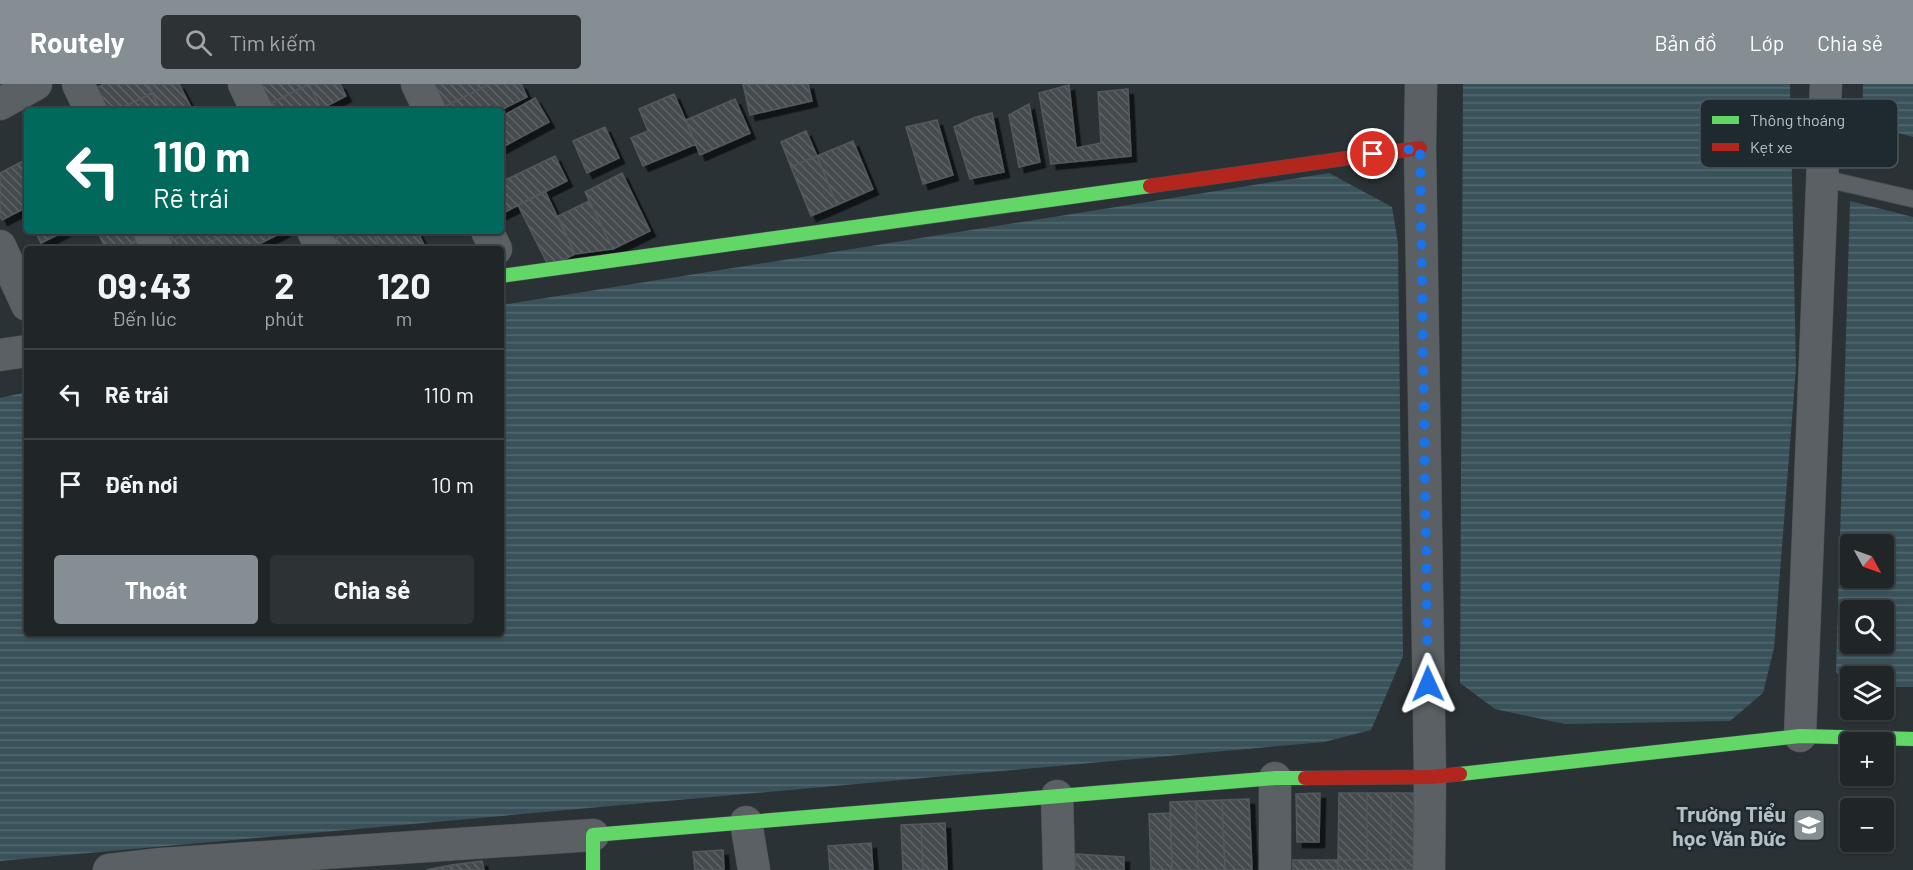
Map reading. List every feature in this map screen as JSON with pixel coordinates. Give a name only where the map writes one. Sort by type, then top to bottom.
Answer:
[{"type":"street","points":[[0,104],[36,84]]},
{"type":"street","points":[[78,84],[90,108]]},
{"type":"street","points":[[244,84],[255,108]]},
{"type":"street","points":[[417,84],[429,108]]},
{"type":"street","points":[[1421,84],[1420,148],[1430,777],[1429,870]]},
{"type":"street","points":[[1825,99],[1826,84]]},
{"type":"street","points":[[504,265],[1420,148]]},
{"type":"street","points":[[1800,736],[1822,168]]},
{"type":"street","points":[[0,246],[24,299]]},
{"type":"street","points":[[0,355],[24,351]]},
{"type":"street","points":[[109,870],[161,864],[593,835],[1275,778],[1430,777],[1800,736],[1913,739]]},
{"type":"street","points":[[1275,778],[1275,870]]},
{"type":"street","points":[[1057,796],[1059,870]]},
{"type":"street","points":[[746,822],[754,870]]},
{"type":"street","points":[[593,835],[593,870]]},
{"type":"lane","points":[[1822,178],[1913,199]]},
{"type":"water","points":[[1463,84],[1790,84],[1790,99],[1700,99],[1700,168],[1792,168],[1796,368],[1774,648],[1763,693],[1730,721],[1565,724],[1495,709],[1460,683]]},
{"type":"water","points":[[1863,84],[1913,84],[1913,137],[1898,133],[1898,99],[1863,99]]},
{"type":"water","points":[[1329,173],[1392,207],[1398,243],[1403,656],[1371,730],[1324,742],[0,861],[0,398],[24,393],[24,636],[504,636],[504,305]]},
{"type":"water","points":[[1850,201],[1913,217],[1913,687],[1894,687],[1894,666],[1840,666],[1840,678],[1836,671],[1840,537],[1840,588],[1894,588],[1894,534],[1840,534]]},
{"type":"building","points":[[104,84],[148,84],[152,93],[121,108],[94,108],[86,93]]},
{"type":"building","points":[[148,84],[179,84],[191,108],[160,108]]},
{"type":"building","points":[[255,84],[309,84],[266,106]]},
{"type":"building","points":[[309,84],[321,108],[267,108],[266,106]]},
{"type":"building","points":[[309,84],[340,84],[346,96],[321,108]]},
{"type":"building","points":[[427,84],[490,84],[442,108],[439,108]]},
{"type":"building","points":[[490,84],[521,84],[527,97],[504,108],[442,108]]},
{"type":"building","points":[[743,84],[808,84],[812,101],[750,115]]},
{"type":"building","points":[[1069,85],[1076,148],[1101,143],[1098,92],[1128,89],[1131,156],[1051,164],[1039,93]]},
{"type":"building","points":[[152,93],[160,108],[121,108]]},
{"type":"building","points":[[674,94],[696,144],[643,166],[631,138],[648,131],[639,109]]},
{"type":"building","points":[[535,98],[549,122],[504,146],[504,115]]},
{"type":"building","points":[[735,99],[750,133],[700,155],[686,120]]},
{"type":"building","points":[[1029,104],[1040,162],[1019,167],[1009,115]]},
{"type":"building","points":[[992,113],[1004,172],[970,179],[954,127]]},
{"type":"building","points":[[937,120],[953,175],[923,184],[906,127]]},
{"type":"building","points":[[605,127],[619,158],[587,173],[573,141]]},
{"type":"building","points":[[806,131],[817,156],[791,167],[781,142]]},
{"type":"building","points":[[853,141],[873,189],[837,205],[817,156]]},
{"type":"building","points":[[555,156],[567,181],[504,212],[504,181]]},
{"type":"building","points":[[817,156],[837,205],[811,216],[791,167]]},
{"type":"building","points":[[24,161],[24,209],[2,220],[0,216],[0,173]]},
{"type":"building","points":[[622,173],[650,231],[613,249],[585,192]]},
{"type":"building","points":[[545,191],[575,254],[549,267],[518,205]]},
{"type":"building","points":[[589,201],[613,249],[575,254],[558,216]]},
{"type":"building","points":[[36,234],[59,234],[41,243]]},
{"type":"building","points":[[98,234],[144,234],[145,236],[126,246],[104,246]]},
{"type":"building","points":[[157,234],[185,234],[163,245]]},
{"type":"building","points":[[185,234],[226,234],[203,246],[163,245]]},
{"type":"building","points":[[226,234],[240,234],[246,246],[203,246]]},
{"type":"building","points":[[241,234],[279,234],[255,246],[247,246]]},
{"type":"building","points":[[320,234],[345,234],[325,244]]},
{"type":"building","points":[[345,234],[374,234],[380,246],[326,246],[325,244]]},
{"type":"building","points":[[374,234],[418,234],[424,246],[380,246]]},
{"type":"building","points":[[145,236],[150,246],[126,246]]},
{"type":"building","points":[[1320,793],[1319,842],[1297,842],[1296,794]]},
{"type":"building","points":[[1339,793],[1367,793],[1367,860],[1338,860]]},
{"type":"building","points":[[1367,793],[1391,793],[1391,860],[1367,860]]},
{"type":"building","points":[[1391,793],[1418,793],[1418,860],[1391,860]]},
{"type":"building","points":[[1249,799],[1252,870],[1225,870],[1222,800]]},
{"type":"building","points":[[1222,800],[1225,870],[1198,870],[1196,801]]},
{"type":"building","points":[[1196,801],[1198,870],[1172,870],[1170,802]]},
{"type":"building","points":[[1170,813],[1172,870],[1151,870],[1149,814]]},
{"type":"building","points":[[945,823],[947,870],[923,870],[921,824]]},
{"type":"building","points":[[921,824],[923,870],[903,870],[901,825]]},
{"type":"building","points":[[871,843],[873,870],[830,870],[828,846]]},
{"type":"building","points":[[723,850],[724,870],[695,870],[693,852]]},
{"type":"building","points":[[1076,854],[1124,857],[1124,870],[1075,870]]},
{"type":"building","points":[[1293,860],[1338,860],[1338,870],[1293,870]]},
{"type":"building","points":[[1338,860],[1418,860],[1418,870],[1338,870]]},
{"type":"building","points":[[482,861],[484,870],[453,870],[452,865]]},
{"type":"building","points":[[452,865],[453,870],[426,870]]},
{"type":"traffic: fast","points":[[504,276],[1150,186]]},
{"type":"traffic: fast","points":[[1460,774],[1800,736],[1913,739]]},
{"type":"traffic: fast","points":[[593,870],[593,835],[1275,778],[1305,778]]},
{"type":"traffic: jam","points":[[1150,186],[1420,148]]},
{"type":"traffic: jam","points":[[1305,778],[1430,777],[1460,774]]},
{"type":"place","name":"Trường Tiểu học Văn Đức","points":[[1809,825]]},
{"type":"route","points":[[1373,154],[1420,148],[1428,684]]}]
